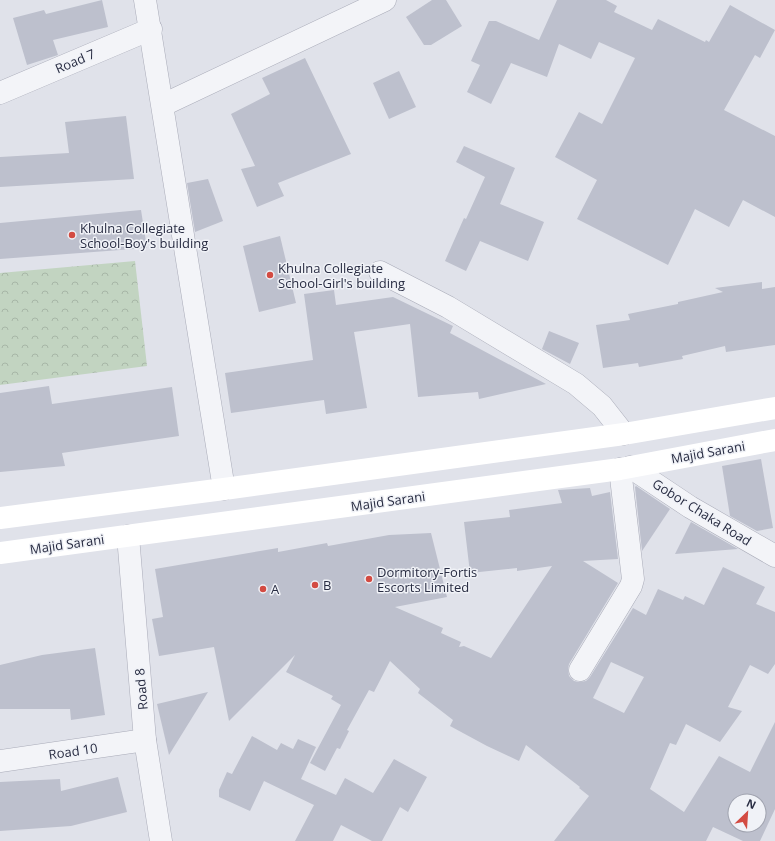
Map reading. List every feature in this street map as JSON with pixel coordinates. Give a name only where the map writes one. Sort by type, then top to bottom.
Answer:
[{"type":"main road","points":[[0,518],[624,434],[775,408]]},
{"type":"main road","name":"Majid Sarani","points":[[0,553],[625,468],[775,440]]},
{"type":"street","points":[[145,0],[224,489]]},
{"type":"street","points":[[163,105],[385,0]]},
{"type":"street","name":"Road 7","points":[[0,93],[150,29]]},
{"type":"street","points":[[380,272],[448,307],[576,384],[602,406],[624,434]]},
{"type":"street","points":[[580,670],[631,586],[633,579],[625,468]]},
{"type":"street","name":"Gobor Chaka Road","points":[[625,468],[775,556]]},
{"type":"street","name":"Road 8","points":[[128,536],[145,740],[161,841]]},
{"type":"street","name":"Road 10","points":[[0,761],[145,740]]},
{"type":"green space","points":[[135,261],[147,366],[0,385],[0,273]]},
{"type":"building","points":[[102,0],[108,27],[53,40],[58,55],[27,65],[13,18],[44,10],[46,14]]},
{"type":"building","points":[[432,0],[446,0],[462,26],[431,45],[424,45],[406,17]]},
{"type":"building","points":[[557,0],[606,0],[617,6],[614,12],[652,30],[658,19],[705,42],[706,40],[709,42],[730,5],[775,30],[760,58],[755,55],[724,110],[775,136],[775,217],[743,200],[729,227],[695,209],[668,265],[577,219],[597,180],[555,157],[579,112],[602,124],[635,58],[599,42],[591,59],[559,44],[547,77],[511,63],[491,104],[467,92],[480,65],[471,61],[489,21],[496,21],[539,40]]},
{"type":"building","points":[[305,58],[351,154],[278,183],[284,196],[257,207],[241,169],[255,166],[231,114],[270,94],[262,78]]},
{"type":"building","points":[[399,71],[416,107],[389,119],[373,83]]},
{"type":"building","name":"Khulna Collegiate School-Boy's building","points":[[126,116],[134,179],[0,187],[0,157],[69,153],[65,122]]},
{"type":"building","points":[[464,146],[515,168],[500,204],[544,222],[528,261],[480,241],[466,271],[445,261],[464,218],[466,219],[485,177],[456,162]]},
{"type":"building","points":[[208,179],[223,221],[195,232],[187,183]]},
{"type":"building","name":"Khulna Collegiate School-Boy's building","points":[[141,210],[147,248],[0,259],[0,223]]},
{"type":"building","name":"Khulna Collegiate School-Girl's building","points":[[280,236],[296,303],[259,312],[243,246]]},
{"type":"building","points":[[762,282],[762,289],[775,287],[775,345],[726,352],[725,346],[682,356],[683,359],[639,367],[638,363],[603,368],[596,325],[630,320],[628,314],[678,304],[678,302],[723,292],[715,288]]},
{"type":"building","points":[[334,290],[336,305],[393,297],[453,326],[450,333],[546,384],[479,399],[478,392],[418,397],[410,324],[354,332],[367,408],[326,414],[324,400],[231,413],[225,373],[313,360],[304,294]]},
{"type":"building","points":[[549,331],[579,343],[570,364],[542,349]]},
{"type":"building","points":[[49,386],[52,404],[172,387],[179,436],[62,453],[65,466],[0,472],[0,393]]},
{"type":"building","points":[[761,459],[773,528],[757,531],[730,516],[722,466]]},
{"type":"building","points":[[636,486],[670,509],[642,551],[635,487]]},
{"type":"building","points":[[590,488],[592,496],[610,492],[618,559],[583,561],[618,583],[569,664],[569,676],[574,681],[586,681],[590,677],[633,608],[646,615],[658,589],[683,600],[685,596],[704,605],[723,567],[765,587],[756,604],[775,612],[775,664],[768,674],[750,665],[728,707],[742,711],[720,742],[686,724],[676,745],[670,743],[650,789],[684,812],[719,756],[750,772],[775,722],[775,809],[767,826],[767,793],[727,793],[727,833],[764,833],[760,841],[743,841],[713,827],[706,841],[554,841],[589,796],[579,788],[580,787],[526,745],[519,761],[450,726],[453,720],[418,693],[420,689],[390,661],[374,692],[369,690],[347,730],[349,731],[340,749],[337,748],[325,771],[310,763],[341,705],[331,699],[333,696],[286,672],[295,655],[229,721],[214,647],[159,656],[152,619],[163,617],[155,569],[278,548],[278,552],[327,543],[328,546],[389,535],[431,533],[447,597],[395,607],[443,628],[441,633],[461,642],[459,647],[464,646],[491,658],[552,566],[517,571],[517,568],[470,573],[464,522],[510,517],[509,510],[562,503],[558,490]],"holes":[[[611,662],[644,677],[624,713],[593,698]]]},
{"type":"building","points":[[691,522],[738,549],[675,554]]},
{"type":"building","points":[[95,648],[105,715],[71,720],[70,709],[0,709],[0,665],[42,655]]},
{"type":"building","points":[[208,692],[169,755],[157,704]]},
{"type":"building","points":[[252,736],[277,750],[281,743],[293,749],[298,739],[316,747],[301,779],[336,795],[345,778],[373,793],[394,759],[427,777],[408,812],[400,807],[382,841],[372,841],[341,825],[333,841],[295,841],[314,805],[264,781],[250,811],[219,797],[219,790],[227,772],[232,774]]},
{"type":"building","points":[[118,777],[127,812],[71,826],[0,831],[0,782],[60,779],[61,791]]},
{"type":"place","name":"Khulna Collegiate School-Boy's building","points":[[72,235]]},
{"type":"place","name":"Khulna Collegiate School-Girl's building","points":[[270,275]]},
{"type":"place","name":"Dormitory-Fortis Escorts Limited","points":[[369,579]]},
{"type":"place","name":"B","points":[[315,585]]},
{"type":"place","name":"A","points":[[263,589]]}]
